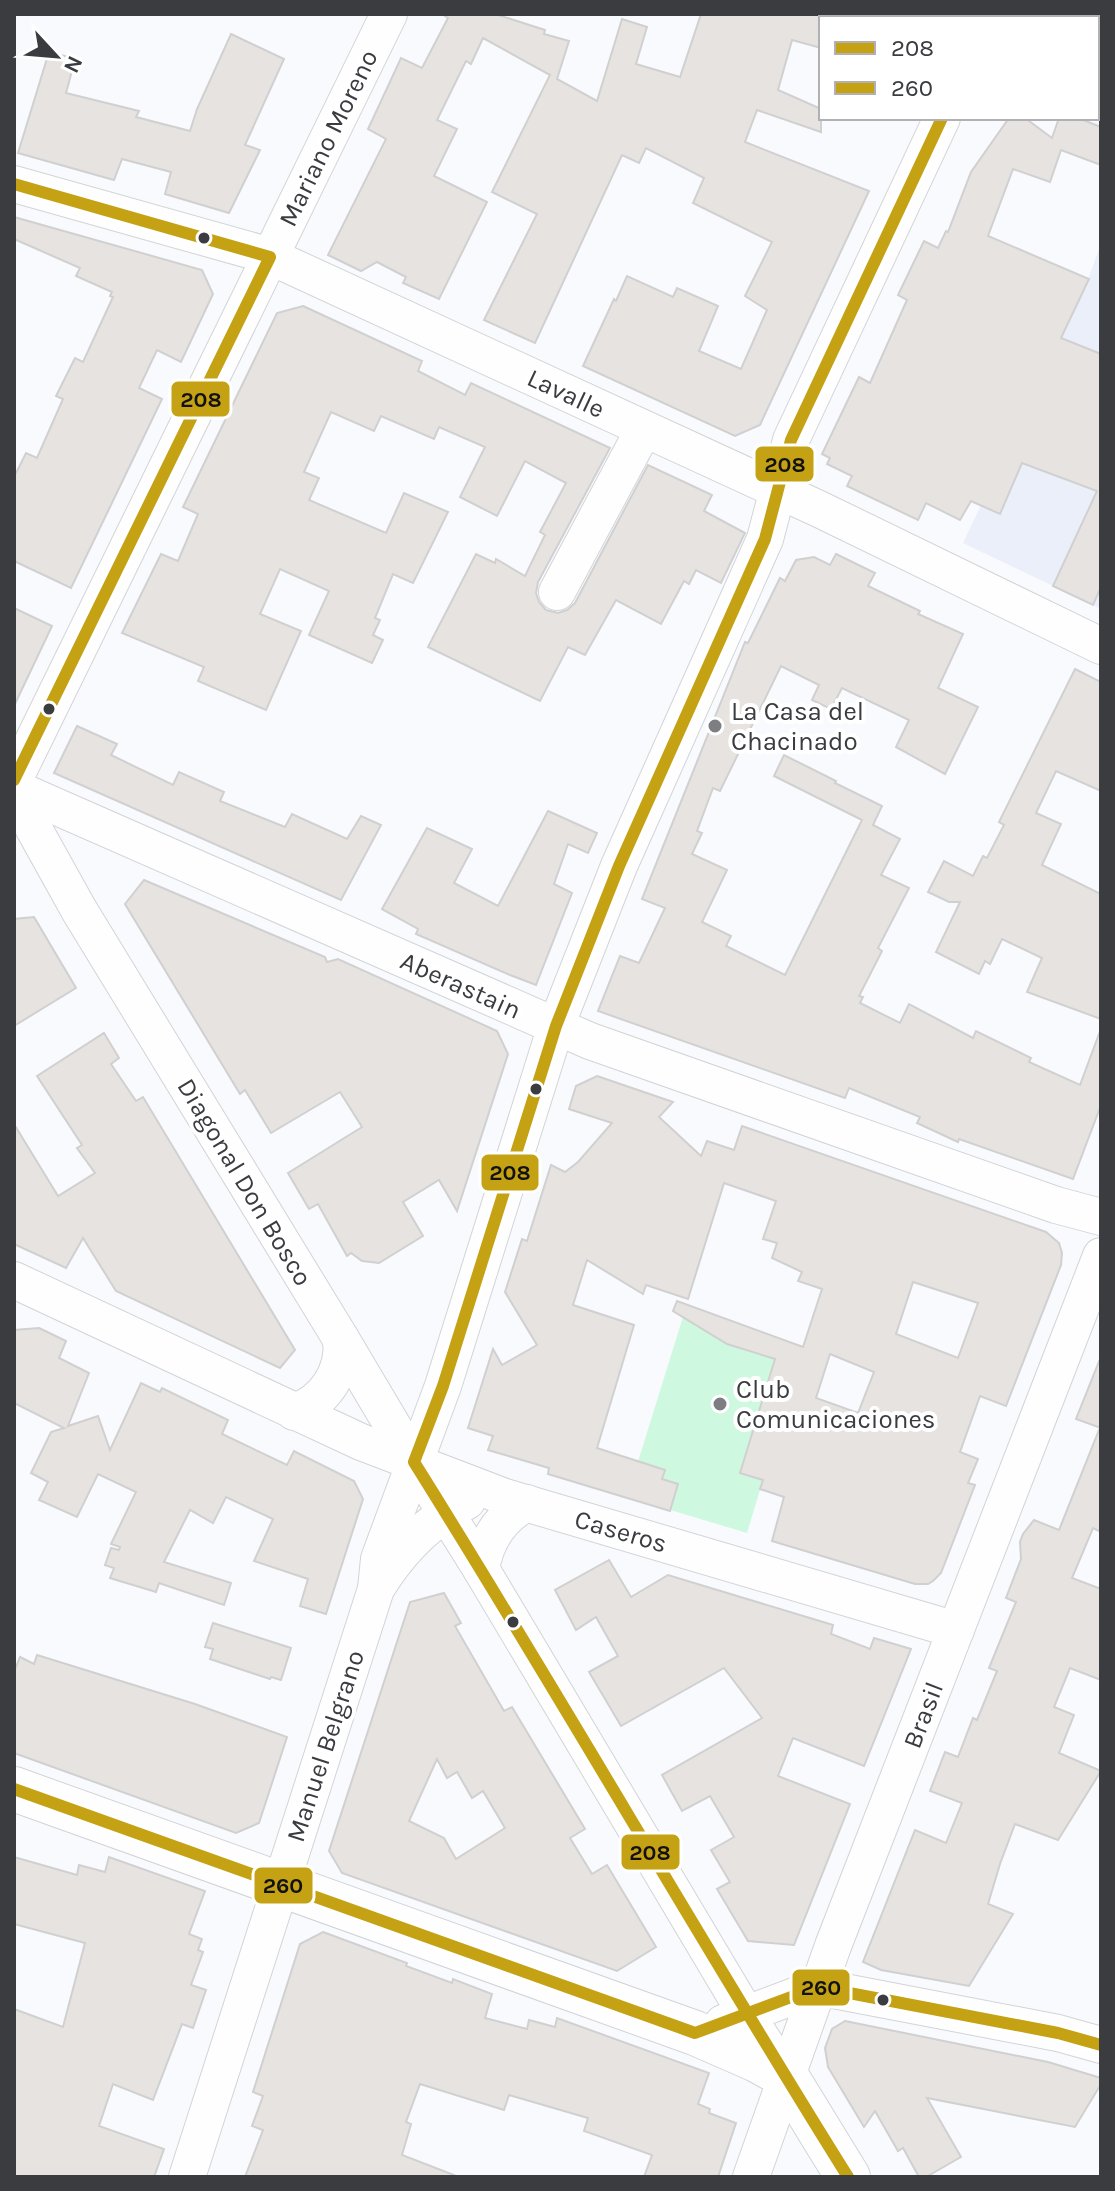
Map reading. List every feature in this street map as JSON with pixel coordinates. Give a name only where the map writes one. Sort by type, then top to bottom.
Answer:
[{"type":"main road","points":[[14,1789],[695,2033],[786,2076]]},
{"type":"main road","name":"Diagonal Don Bosco","points":[[786,2076],[848,2177]]},
{"type":"street","name":"Mariano Moreno","points":[[14,780],[389,14]]},
{"type":"street","name":"Manuel Belgrano","points":[[187,2177],[376,1589],[379,1559],[443,1386],[556,1026],[619,866],[765,539],[791,440],[941,120]]},
{"type":"street","name":"Lavalle","points":[[14,184],[270,257],[778,490],[1101,646]]},
{"type":"street","points":[[557,592],[644,429]]},
{"type":"street","name":"Aberastain","points":[[14,790],[590,1041],[1056,1205],[1101,1217]]},
{"type":"street","name":"Diagonal Don Bosco","points":[[14,790],[79,910],[786,2076]]},
{"type":"street","name":"Brasil","points":[[751,2177],[818,1987],[1101,1256]]},
{"type":"street","name":"Caseros","points":[[14,1280],[361,1442],[490,1491],[956,1630]]},
{"type":"street","points":[[294,1412],[312,1403],[330,1384],[340,1361],[341,1339]]},
{"type":"street","name":"Manuel Belgrano","points":[[376,1589],[405,1548],[427,1527],[479,1494],[490,1491]]},
{"type":"street","points":[[481,1569],[486,1547],[497,1527],[514,1510],[527,1503]]},
{"type":"street","points":[[695,2033],[818,1987],[1058,2033],[1101,2045]]},
{"type":"shaded area","points":[[1101,243],[1101,609],[963,543],[1088,280]]},
{"type":"green space","name":"Club Comunicaciones","points":[[687,1304],[803,1347],[747,1533],[627,1497]]},
{"type":"building","points":[[442,14],[495,14],[569,41],[557,79],[597,101],[622,19],[647,27],[636,64],[680,77],[701,14],[821,14],[819,47],[792,40],[778,90],[819,108],[821,132],[757,110],[745,142],[869,191],[760,425],[735,436],[583,366],[627,276],[673,297],[677,288],[718,306],[699,351],[741,369],[767,310],[745,296],[772,242],[693,203],[704,178],[646,148],[639,163],[622,155],[535,343],[484,320],[537,214],[492,192],[550,75],[483,38],[471,64],[466,61],[437,120],[457,129],[434,176],[487,202],[439,299],[403,283],[406,277],[377,262],[361,271],[328,255],[386,139],[368,129],[401,58],[422,68],[448,18]]},
{"type":"building","points":[[231,34],[284,59],[245,145],[260,150],[229,213],[165,194],[171,172],[122,159],[114,180],[18,153],[49,52],[73,58],[66,93],[139,111],[136,117],[190,131]]},
{"type":"building","points":[[1008,120],[1028,120],[1052,138],[1058,120],[1083,120],[1101,127],[1101,165],[1061,150],[1050,182],[1013,169],[988,236],[1089,279],[1061,338],[1101,354],[1101,587],[1093,605],[1053,586],[1097,491],[1022,463],[1000,514],[971,501],[960,520],[926,503],[918,520],[847,486],[852,476],[827,464],[830,458],[822,454],[859,377],[870,383],[907,300],[898,295],[924,241],[938,248],[948,232],[971,172]]},
{"type":"building","points":[[14,217],[202,270],[213,294],[181,362],[157,350],[139,388],[162,399],[71,588],[14,561],[14,477],[26,453],[37,458],[63,399],[56,396],[75,358],[83,362],[113,297],[110,296],[112,292],[76,276],[80,268],[14,239]]},
{"type":"building","points":[[303,306],[422,361],[418,371],[465,395],[471,383],[610,448],[538,582],[536,593],[546,610],[558,613],[575,603],[648,465],[712,495],[704,511],[745,533],[721,583],[696,570],[689,584],[684,581],[661,624],[616,600],[585,655],[568,647],[540,701],[428,647],[476,554],[495,563],[496,559],[525,576],[545,535],[540,532],[566,483],[525,461],[497,516],[460,497],[485,447],[439,427],[434,439],[381,416],[374,431],[331,412],[304,472],[319,478],[309,500],[386,533],[404,493],[448,512],[413,583],[393,574],[375,618],[380,620],[373,635],[383,640],[372,663],[309,635],[329,591],[280,569],[260,614],[301,631],[266,710],[198,681],[204,667],[122,633],[161,554],[178,561],[198,514],[183,507],[277,313]]},
{"type":"building","points":[[836,554],[875,573],[868,586],[920,611],[918,614],[963,634],[938,688],[978,707],[945,774],[896,747],[909,720],[842,688],[831,709],[812,700],[819,685],[781,666],[720,791],[713,788],[697,831],[702,833],[692,854],[727,870],[702,922],[731,936],[726,946],[785,975],[862,820],[774,776],[784,755],[882,806],[873,825],[900,839],[881,875],[909,888],[878,948],[882,951],[859,996],[863,997],[860,1003],[900,1023],[909,1004],[973,1038],[976,1031],[1031,1058],[1029,1062],[1080,1085],[1101,1035],[1101,1105],[1073,1179],[959,1139],[958,1142],[917,1123],[920,1117],[849,1088],[845,1098],[598,1011],[620,956],[639,963],[665,908],[642,899],[745,642],[748,643],[780,578],[785,581],[796,560],[814,557],[830,565]]},
{"type":"building","points":[[14,608],[52,626],[14,706]]},
{"type":"building","points":[[1075,669],[1101,682],[1101,791],[1056,771],[1036,813],[1061,824],[1042,865],[1101,894],[1101,1019],[1027,992],[1042,958],[1002,939],[990,964],[985,961],[979,974],[936,952],[960,902],[949,902],[928,892],[944,861],[973,876],[983,856],[987,858],[1004,825],[999,822]]},
{"type":"building","points":[[77,726],[117,744],[111,755],[173,785],[179,772],[224,792],[220,801],[285,827],[292,814],[347,839],[361,816],[381,825],[341,900],[54,773]]},
{"type":"building","points":[[548,811],[597,833],[588,853],[568,844],[554,884],[572,893],[536,985],[416,934],[418,929],[382,909],[427,828],[472,849],[454,883],[498,906]]},
{"type":"building","points":[[144,880],[325,957],[327,962],[338,959],[497,1031],[508,1054],[457,1211],[439,1180],[403,1202],[423,1236],[379,1263],[362,1261],[351,1253],[347,1256],[318,1204],[309,1209],[288,1173],[362,1127],[340,1092],[271,1133],[245,1090],[240,1094],[125,904]]},
{"type":"building","points":[[34,917],[76,988],[14,1026],[14,919]]},
{"type":"building","points":[[104,1033],[119,1058],[111,1064],[136,1101],[143,1097],[295,1350],[280,1368],[116,1291],[83,1238],[66,1268],[14,1244],[14,1124],[58,1196],[95,1173],[77,1148],[82,1145],[37,1076]]},
{"type":"building","points":[[597,1076],[673,1102],[659,1117],[701,1156],[707,1141],[734,1150],[742,1126],[1046,1232],[1059,1243],[1061,1265],[1006,1406],[980,1396],[960,1452],[978,1459],[968,1483],[975,1485],[941,1573],[933,1581],[915,1584],[772,1541],[784,1497],[760,1489],[763,1480],[740,1473],[775,1359],[727,1344],[673,1311],[677,1301],[803,1347],[822,1289],[798,1281],[802,1272],[772,1258],[777,1243],[763,1239],[776,1201],[724,1183],[688,1299],[646,1285],[643,1294],[587,1260],[573,1305],[634,1325],[597,1448],[665,1470],[662,1479],[678,1484],[670,1511],[548,1474],[549,1468],[488,1450],[493,1436],[468,1428],[493,1349],[502,1365],[537,1345],[505,1292],[522,1239],[527,1241],[551,1165],[565,1172],[578,1162],[612,1123],[569,1109],[576,1086]],"holes":[[[913,1282],[978,1303],[958,1358],[896,1334]],[[830,1354],[874,1372],[858,1413],[816,1398]]]},
{"type":"building","points":[[39,1328],[66,1341],[59,1358],[89,1373],[68,1426],[98,1416],[110,1450],[141,1383],[160,1392],[162,1388],[228,1420],[222,1434],[287,1465],[294,1451],[354,1481],[363,1499],[326,1614],[300,1606],[308,1579],[254,1561],[273,1519],[226,1497],[213,1523],[190,1510],[164,1562],[231,1583],[224,1605],[159,1583],[156,1592],[110,1578],[114,1568],[105,1565],[111,1548],[119,1550],[120,1547],[111,1544],[136,1492],[98,1474],[77,1517],[39,1500],[48,1482],[31,1473],[51,1432],[64,1428],[14,1403],[14,1330]]},
{"type":"building","points":[[1101,1360],[1101,1428],[1076,1419]]},
{"type":"building","points":[[1099,1430],[1101,1532],[1093,1528],[1072,1578],[1101,1589],[1101,1680],[1070,1668],[1054,1707],[1074,1715],[1059,1753],[1101,1771],[1058,1840],[1015,1824],[988,1904],[1013,1914],[969,1986],[881,1970],[863,1962],[915,1830],[946,1843],[962,1803],[930,1791],[945,1752],[958,1757],[973,1718],[977,1720],[997,1671],[989,1668],[1016,1602],[1006,1598],[1021,1559],[1023,1534],[1034,1520],[1059,1530]]},
{"type":"building","points":[[609,1560],[631,1597],[668,1575],[833,1625],[831,1634],[870,1649],[874,1638],[911,1649],[864,1766],[793,1738],[778,1776],[850,1804],[794,1945],[748,1941],[717,1889],[730,1882],[711,1850],[734,1837],[710,1796],[682,1811],[662,1775],[762,1718],[724,1668],[621,1726],[589,1672],[618,1656],[596,1617],[576,1630],[555,1590]]},
{"type":"building","points":[[444,1593],[461,1623],[455,1626],[504,1711],[512,1707],[585,1829],[570,1838],[592,1874],[607,1865],[656,1947],[617,1971],[342,1873],[329,1851],[410,1602]],"holes":[[[437,1759],[447,1778],[457,1772],[472,1798],[483,1791],[505,1828],[456,1859],[444,1838],[409,1821]]]},
{"type":"building","points":[[213,1623],[291,1648],[281,1680],[210,1659],[213,1649],[205,1647]]},
{"type":"building","points":[[37,1655],[195,1704],[287,1737],[259,1823],[236,1833],[14,1753],[14,1672],[20,1657],[34,1664]]},
{"type":"building","points":[[14,1857],[77,1875],[79,1865],[105,1872],[109,1857],[205,1891],[189,1934],[202,1939],[198,1950],[203,1952],[191,1985],[206,1990],[193,2028],[182,2024],[153,2100],[113,2084],[99,2126],[164,2149],[154,2177],[14,2177],[14,2009],[63,2027],[85,1943],[14,1924]]},
{"type":"building","points":[[323,1932],[452,1983],[453,1979],[492,1994],[485,2018],[527,2029],[529,2020],[555,2027],[557,2018],[709,2073],[698,2104],[710,2109],[709,2113],[736,2123],[718,2177],[644,2177],[652,2155],[584,2131],[588,2118],[509,2095],[504,2110],[420,2084],[406,2122],[411,2124],[402,2155],[453,2177],[245,2177],[263,2130],[252,2126],[263,2096],[253,2092],[300,1944]]},
{"type":"building","points":[[845,2021],[1048,2062],[1101,2078],[1101,2084],[1075,2127],[927,2098],[961,2157],[926,2177],[919,2177],[903,2148],[898,2151],[875,2111],[864,2127],[828,2067],[825,2048],[832,2029]]},
{"type":"transit line","name":"208","points":[[848,2177],[414,1462],[443,1386],[556,1026],[619,866],[765,539],[791,440],[941,120]]},
{"type":"transit line","name":"208","points":[[14,184],[270,257],[14,780]]},
{"type":"transit line","name":"260","points":[[14,1789],[695,2033],[818,1987],[1058,2033],[1101,2045]]},
{"type":"place","name":"La Casa del Chacinado","points":[[715,726]]},
{"type":"place","name":"Club Comunicaciones","points":[[720,1404]]}]
